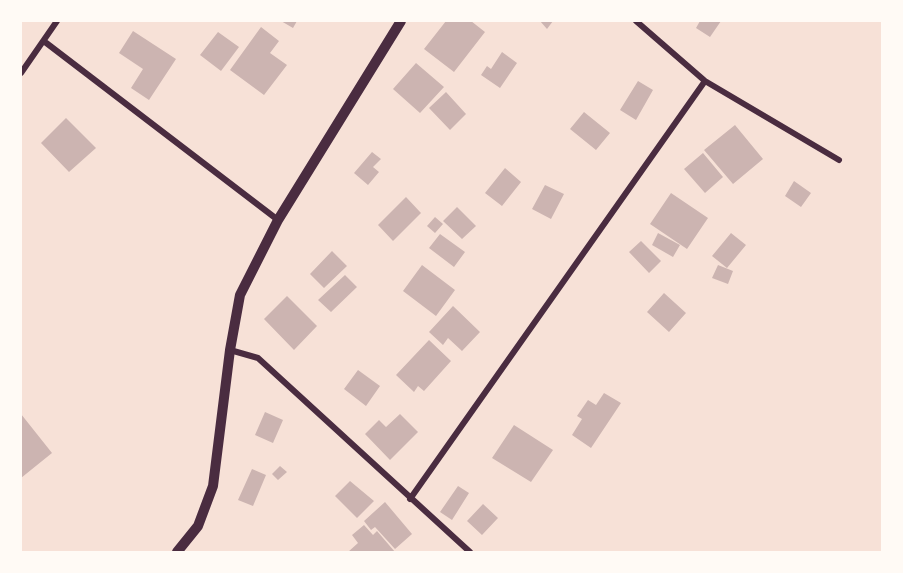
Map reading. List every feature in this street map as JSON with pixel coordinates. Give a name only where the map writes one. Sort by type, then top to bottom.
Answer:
[{"type":"street","points":[[21,73],[45,42],[57,21]]},
{"type":"street","points":[[177,552],[198,526],[213,486],[230,350],[240,295],[278,220],[401,21]]},
{"type":"street","points":[[636,21],[705,81],[839,160]]},
{"type":"street","points":[[45,42],[278,220]]},
{"type":"street","points":[[410,499],[705,81]]},
{"type":"street","points":[[230,350],[258,358],[470,552]]},
{"type":"building","points":[[281,21],[297,21],[293,28]]},
{"type":"building","points":[[446,21],[471,21],[485,32],[454,72],[424,49]]},
{"type":"building","points":[[540,21],[553,21],[547,29]]},
{"type":"building","points":[[700,21],[721,21],[710,37],[696,28]]},
{"type":"building","points":[[261,27],[279,41],[270,53],[287,65],[264,95],[230,70]]},
{"type":"building","points":[[133,31],[176,59],[149,100],[131,88],[143,69],[119,53]]},
{"type":"building","points":[[218,32],[239,47],[221,71],[200,55]]},
{"type":"building","points":[[502,52],[517,63],[500,88],[481,75],[487,66],[491,69]]},
{"type":"building","points":[[416,63],[444,87],[420,113],[393,89]]},
{"type":"building","points":[[638,81],[653,90],[636,120],[620,110]]},
{"type":"building","points":[[446,92],[466,114],[450,130],[429,108]]},
{"type":"building","points":[[584,112],[610,133],[596,150],[570,129]]},
{"type":"building","points":[[66,118],[96,148],[69,172],[41,143]]},
{"type":"building","points":[[735,125],[763,159],[733,184],[704,150]]},
{"type":"building","points":[[372,152],[381,159],[373,167],[379,172],[368,185],[354,173]]},
{"type":"building","points":[[703,153],[723,177],[705,193],[684,169]]},
{"type":"building","points":[[505,168],[521,182],[502,206],[485,193]]},
{"type":"building","points":[[794,181],[811,193],[801,207],[785,196]]},
{"type":"building","points":[[545,185],[564,194],[551,219],[532,209]]},
{"type":"building","points":[[671,193],[708,218],[687,249],[650,224]]},
{"type":"building","points":[[406,197],[421,213],[393,241],[378,225]]},
{"type":"building","points":[[457,207],[476,226],[462,239],[443,221]]},
{"type":"building","points":[[435,217],[443,224],[435,233],[427,226]]},
{"type":"building","points":[[658,233],[680,245],[673,257],[652,245]]},
{"type":"building","points":[[731,233],[746,245],[727,268],[712,256]]},
{"type":"building","points":[[440,234],[465,252],[454,267],[429,248]]},
{"type":"building","points":[[641,241],[661,261],[649,273],[629,252]]},
{"type":"building","points":[[332,251],[347,266],[324,288],[310,274]]},
{"type":"building","points":[[422,265],[455,290],[436,316],[403,291]]},
{"type":"building","points":[[718,265],[733,271],[728,284],[712,278]]},
{"type":"building","points":[[345,275],[357,287],[331,312],[318,300]]},
{"type":"building","points":[[664,293],[686,313],[669,332],[647,312]]},
{"type":"building","points":[[287,296],[317,326],[294,350],[264,319]]},
{"type":"building","points":[[453,306],[480,332],[462,351],[448,338],[443,345],[429,332]]},
{"type":"building","points":[[429,340],[451,361],[424,391],[418,386],[414,392],[396,375]]},
{"type":"building","points":[[358,370],[380,386],[366,406],[344,389]]},
{"type":"building","points":[[604,393],[621,403],[591,448],[572,435],[582,419],[577,416],[588,400],[596,405]]},
{"type":"building","points":[[265,412],[283,420],[273,443],[255,435]]},
{"type":"building","points":[[21,414],[52,453],[21,478]]},
{"type":"building","points":[[400,414],[418,432],[390,460],[365,434],[379,420],[386,427]]},
{"type":"building","points":[[514,425],[553,450],[531,482],[492,458]]},
{"type":"building","points":[[280,466],[287,472],[278,480],[272,474]]},
{"type":"building","points":[[252,469],[266,475],[253,506],[238,500]]},
{"type":"building","points":[[350,481],[374,501],[357,518],[335,496]]},
{"type":"building","points":[[458,486],[469,493],[452,520],[440,512]]},
{"type":"building","points":[[385,502],[412,534],[395,549],[375,527],[371,530],[364,521]]},
{"type":"building","points":[[483,504],[498,518],[482,535],[467,521]]},
{"type":"building","points":[[364,525],[373,535],[377,531],[395,552],[348,552],[358,543],[352,535]]}]
